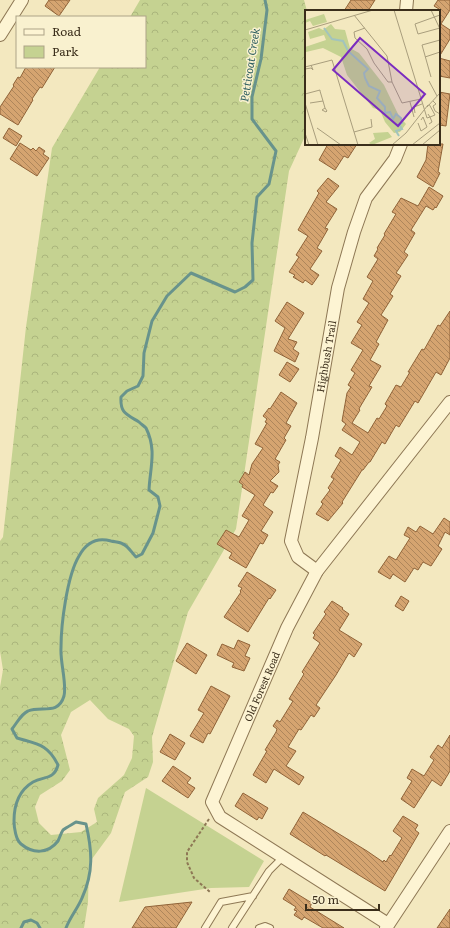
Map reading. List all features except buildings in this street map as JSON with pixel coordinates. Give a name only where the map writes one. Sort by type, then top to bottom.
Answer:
[{"type":"street","points":[[0,35],[22,0]]},
{"type":"street","points":[[406,10],[407,0]]},
{"type":"street","name":"Highbush Trail","points":[[317,571],[298,557],[291,541],[312,438],[338,288],[354,232],[366,198],[395,159],[401,145]]},
{"type":"street","name":"Old Forest Road","points":[[212,802],[287,628],[317,571],[450,402]]},
{"type":"street","points":[[212,802],[220,817],[387,926],[450,831]]},
{"type":"lane","points":[[232,928],[268,871],[283,857]]},
{"type":"lane","points":[[205,928],[221,902],[253,896]]},
{"type":"lane","points":[[259,928],[265,926],[270,928]]},
{"type":"path","points":[[210,892],[194,878],[187,862],[187,852],[212,815],[212,802]]},
{"type":"green space","points":[[140,0],[304,0],[307,10],[305,10],[305,136],[289,171],[236,529],[188,612],[152,737],[153,762],[148,777],[125,792],[111,833],[89,863],[88,902],[84,928],[0,928],[0,687],[3,670],[0,651],[0,541],[3,537],[26,327],[52,148],[99,68],[146,68],[146,16],[131,16]],"holes":[[[90,700],[108,719],[129,729],[134,736],[132,758],[124,775],[98,798],[94,809],[97,822],[81,832],[51,835],[39,823],[35,807],[40,795],[62,781],[70,770],[61,735],[71,712]]]},
{"type":"green space","points":[[146,788],[264,861],[249,887],[211,888],[119,902]]},
{"type":"waterway","name":"Petticoat Creek","points":[[66,928],[80,902],[89,879],[91,852],[86,824],[76,822],[66,828],[63,830],[58,841],[50,848],[45,850],[30,850],[19,842],[14,827],[14,821],[16,804],[20,794],[33,782],[48,777],[54,773],[58,765],[46,749],[17,738],[12,729],[21,716],[26,712],[33,709],[49,709],[58,706],[64,696],[65,685],[61,654],[61,638],[71,575],[82,551],[92,542],[106,540],[119,542],[125,545],[136,557],[142,554],[153,533],[160,506],[158,497],[149,490],[152,459],[151,444],[146,428],[123,410],[121,402],[121,397],[127,391],[138,386],[143,376],[144,353],[152,321],[167,296],[191,273],[235,292],[245,287],[253,280],[252,243],[257,197],[269,184],[276,151],[252,119],[252,97],[261,59],[267,10],[265,0]]},
{"type":"waterway","name":"Petticoat Creek","points":[[21,928],[24,922],[31,920],[37,923],[40,928]]}]
